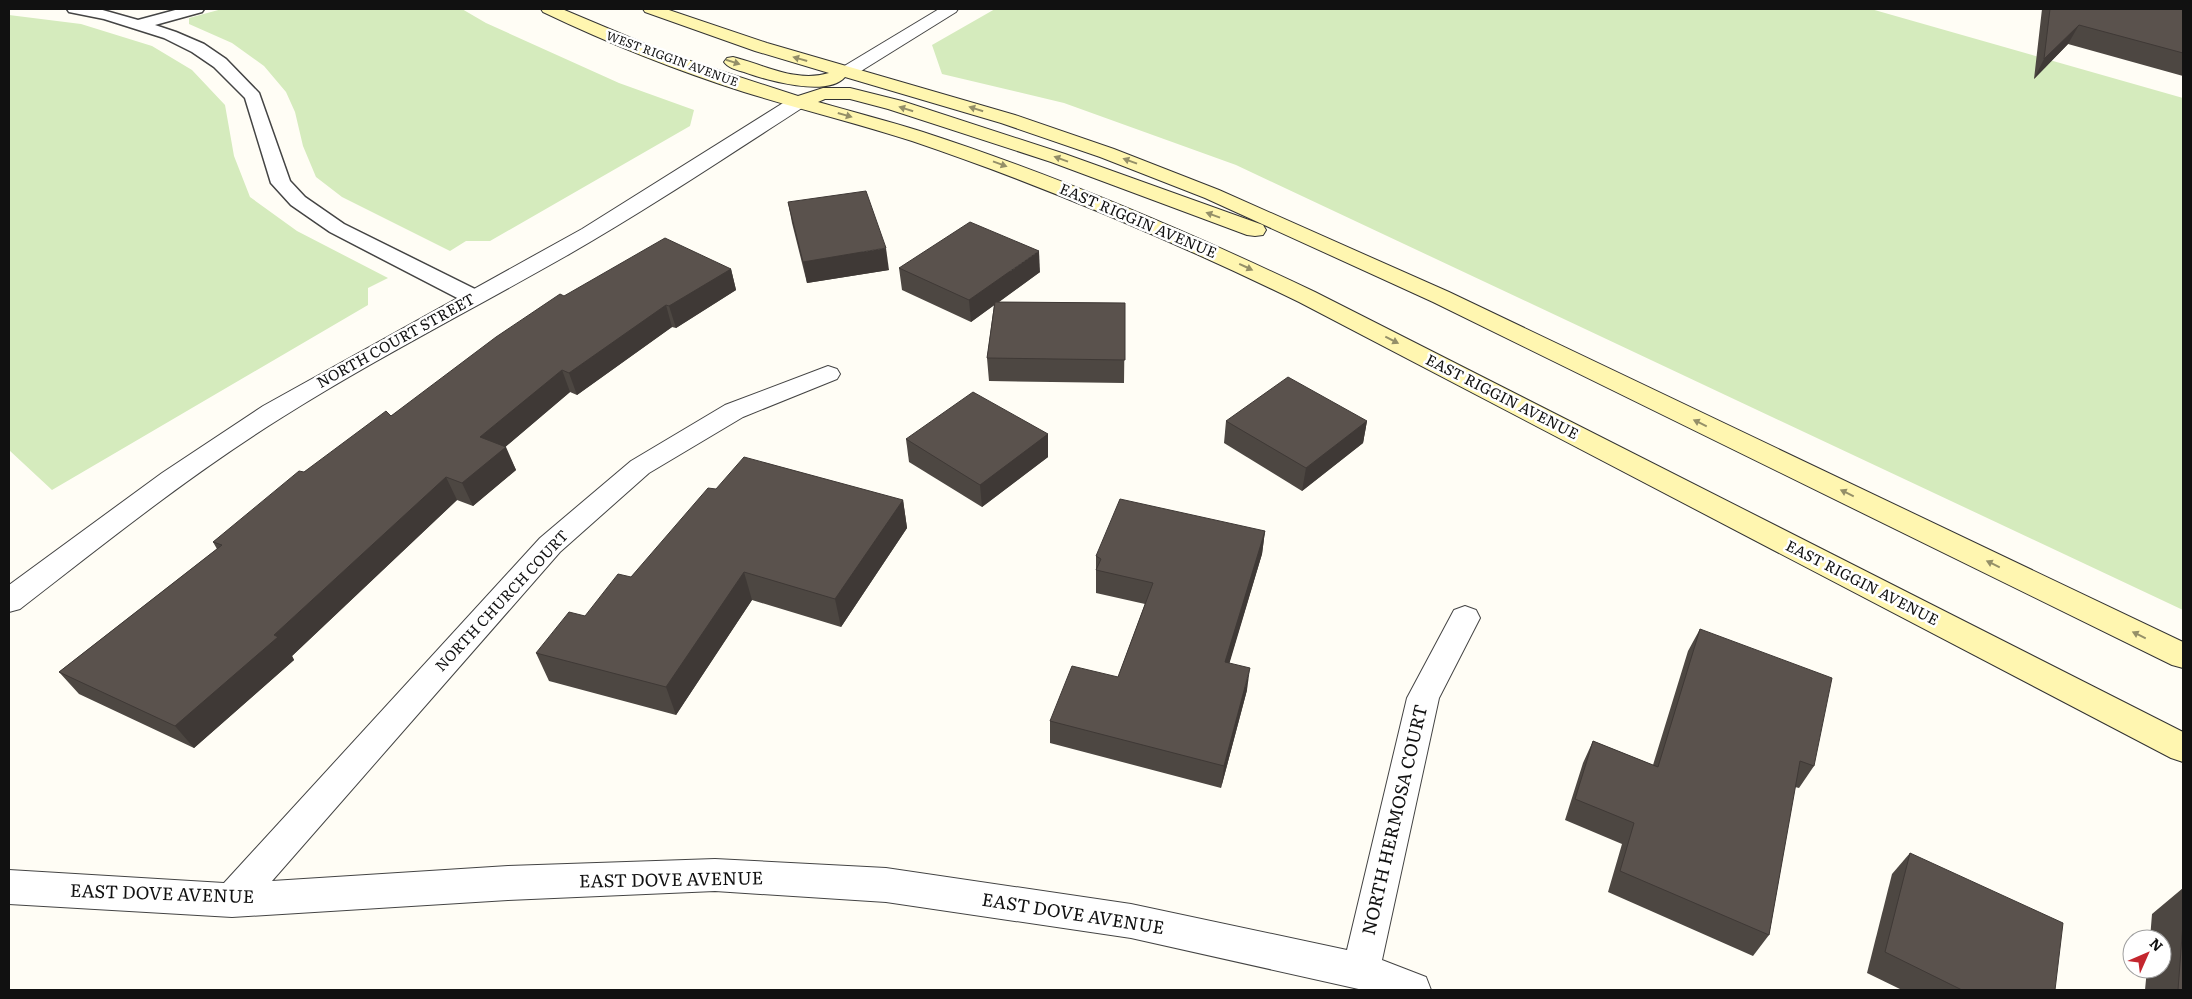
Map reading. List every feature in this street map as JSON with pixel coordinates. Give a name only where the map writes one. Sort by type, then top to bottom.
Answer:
[{"type":"main road","name":"WEST RIGGIN AVENUE","points":[[549,9],[673,61],[798,102]]},
{"type":"main road","points":[[653,9],[733,38],[1008,119],[1107,153],[1212,194],[1360,260],[2183,656]]},
{"type":"main road","points":[[719,58],[802,82],[828,80],[847,72]]},
{"type":"main road","points":[[798,102],[823,94],[850,93],[877,100],[977,130],[1239,225],[1360,260]]},
{"type":"main road","name":"EAST RIGGIN AVENUE","points":[[798,102],[916,136],[1017,171],[1121,211],[1229,259],[1314,300],[2183,748]]},
{"type":"street","points":[[847,72],[950,9]]},
{"type":"street","name":"NORTH COURT STREET","points":[[9,601],[155,492],[224,444],[319,384],[625,213],[798,102]]},
{"type":"street","name":"NORTH CHURCH COURT","points":[[232,900],[550,545],[640,467],[734,411],[828,374]]},
{"type":"street","name":"NORTH HERMOSA COURT","points":[[1361,971],[1423,698],[1465,618]]},
{"type":"street","name":"EAST DOVE AVENUE","points":[[9,887],[232,900],[508,883],[715,875],[877,884],[1131,921],[1361,971],[1412,990]]},
{"type":"lane","points":[[75,9],[107,14],[140,24],[198,48],[220,63],[253,97],[281,184],[298,201],[337,228],[473,297]]},
{"type":"lane","points":[[140,24],[196,9]]},
{"type":"green space","points":[[222,9],[462,9],[486,23],[619,83],[694,110],[690,126],[490,241],[466,241],[450,251],[342,197],[316,177],[303,146],[295,112],[286,92],[264,66],[232,43],[189,24],[189,18]]},
{"type":"green space","points":[[995,9],[1871,9],[2183,98],[2183,610],[1236,165],[1064,103],[942,74],[932,45]]},
{"type":"green space","points":[[9,15],[81,24],[152,46],[192,70],[225,105],[234,156],[250,197],[297,231],[388,278],[368,288],[368,305],[52,490],[9,450]]},
{"type":"building","points":[[2050,9],[2183,9],[2183,53],[2079,25],[2044,59]]},
{"type":"building","points":[[866,191],[886,248],[803,262],[788,202]]},
{"type":"building","points":[[970,222],[1039,251],[969,300],[899,268]]},
{"type":"building","points":[[665,238],[731,269],[669,306],[666,305],[569,373],[562,370],[480,437],[506,447],[462,483],[446,477],[274,635],[278,637],[175,726],[59,672],[222,545],[213,542],[299,471],[304,472],[386,411],[391,416],[496,337],[560,294],[564,296]]},
{"type":"building","points":[[995,302],[1125,303],[1125,360],[987,358]]},
{"type":"building","points":[[1288,377],[1367,421],[1306,468],[1226,421]]},
{"type":"building","points":[[973,392],[1048,434],[980,485],[906,439]]},
{"type":"building","points":[[744,457],[903,500],[835,599],[744,572],[666,687],[536,653],[569,612],[585,616],[618,574],[631,577],[708,488],[716,489]]},
{"type":"building","points":[[1120,499],[1265,531],[1225,662],[1250,668],[1224,766],[1050,721],[1072,666],[1118,677],[1153,583],[1096,570],[1101,559],[1096,556]]},
{"type":"building","points":[[1700,629],[1832,678],[1814,766],[1800,761],[1769,935],[1620,871],[1634,823],[1575,799],[1593,741],[1658,767]]},
{"type":"building","points":[[1910,853],[2063,923],[2055,990],[1962,990],[1885,952]]},
{"type":"building","points":[[2183,923],[2183,990],[2178,990]]}]
